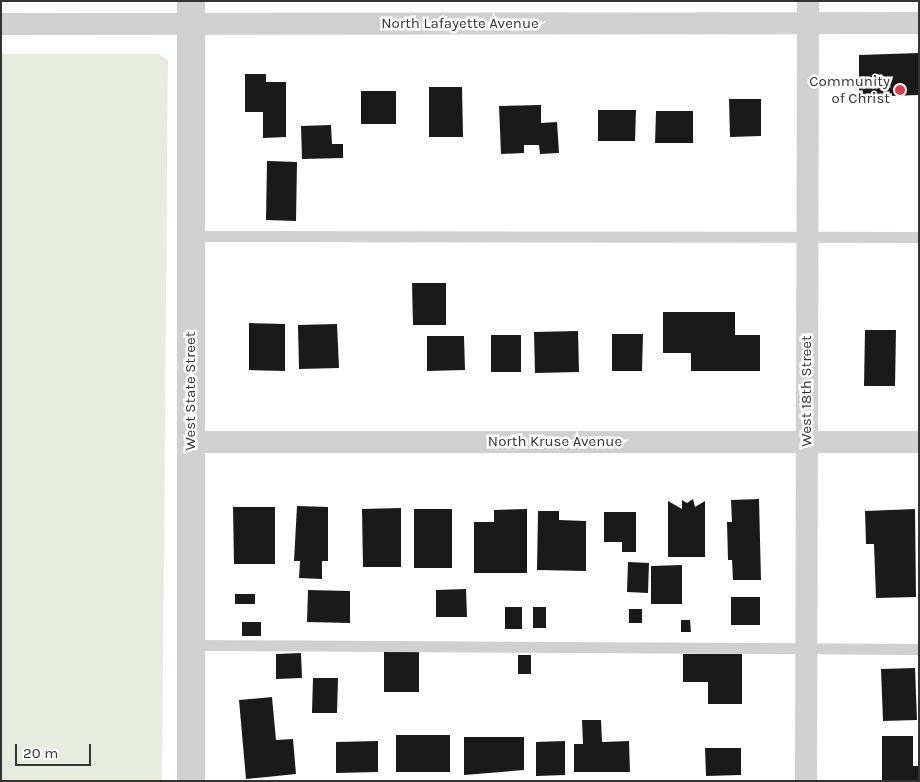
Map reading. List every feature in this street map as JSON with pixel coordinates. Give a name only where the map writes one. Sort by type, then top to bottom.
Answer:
[{"type":"street","name":"North Lafayette Avenue","points":[[1,24],[191,13],[808,12],[919,23]]},
{"type":"street","name":"West 18th Street","points":[[806,781],[808,12]]},
{"type":"street","name":"West State Street","points":[[191,13],[191,781]]},
{"type":"street","name":"North Kruse Avenue","points":[[191,442],[919,442]]},
{"type":"lane","points":[[191,236],[919,237]]},
{"type":"lane","points":[[191,644],[919,649]]},
{"type":"shaded area","points":[[1,54],[159,54],[168,60],[162,781],[1,781]]},
{"type":"building","points":[[919,53],[919,95],[859,97],[859,55]]},
{"type":"building","points":[[245,74],[266,74],[266,82],[286,82],[286,137],[263,138],[263,112],[245,112]]},
{"type":"building","points":[[429,87],[462,87],[463,137],[429,137]]},
{"type":"building","points":[[361,91],[396,91],[396,124],[361,124]]},
{"type":"building","points":[[729,99],[761,99],[761,136],[730,137]]},
{"type":"building","points":[[541,105],[541,123],[557,122],[559,153],[540,154],[539,145],[524,145],[524,153],[501,154],[499,106]]},
{"type":"building","points":[[598,110],[636,110],[635,141],[598,141]]},
{"type":"building","points":[[656,111],[693,111],[693,143],[655,143]]},
{"type":"building","points":[[331,125],[332,144],[343,144],[343,158],[302,159],[301,126]]},
{"type":"building","points":[[267,161],[297,162],[296,221],[266,220]]},
{"type":"building","points":[[412,283],[446,283],[446,325],[413,325]]},
{"type":"building","points":[[663,312],[735,312],[735,335],[760,335],[760,371],[691,371],[691,353],[663,353]]},
{"type":"building","points":[[249,323],[285,324],[285,371],[249,370]]},
{"type":"building","points":[[337,324],[339,368],[299,369],[298,325]]},
{"type":"building","points":[[865,330],[896,330],[895,386],[864,386]]},
{"type":"building","points":[[578,331],[579,372],[535,373],[534,332]]},
{"type":"building","points":[[612,334],[643,334],[642,371],[612,371]]},
{"type":"building","points":[[491,335],[521,335],[521,372],[491,372]]},
{"type":"building","points":[[427,336],[464,336],[465,370],[427,371]]},
{"type":"building","points":[[693,499],[695,507],[705,501],[705,557],[668,557],[668,501],[682,509],[682,500],[687,503]]},
{"type":"building","points":[[759,499],[761,580],[733,580],[732,560],[728,560],[727,522],[732,522],[731,500]]},
{"type":"building","points":[[297,506],[328,507],[328,561],[322,561],[322,579],[299,578],[300,561],[294,561]]},
{"type":"building","points":[[233,507],[275,507],[275,564],[234,564]]},
{"type":"building","points":[[401,508],[401,567],[363,567],[362,509]]},
{"type":"building","points":[[414,509],[452,509],[452,568],[414,568]]},
{"type":"building","points":[[527,509],[527,573],[474,573],[474,522],[494,522],[494,510]]},
{"type":"building","points":[[915,509],[916,597],[876,598],[874,544],[866,544],[865,511]]},
{"type":"building","points":[[538,511],[559,511],[559,520],[586,521],[586,571],[537,570]]},
{"type":"building","points":[[604,512],[636,512],[636,552],[622,552],[622,542],[604,542]]},
{"type":"building","points":[[628,562],[649,563],[648,593],[627,592]]},
{"type":"building","points":[[682,565],[682,604],[651,604],[651,566]]},
{"type":"building","points":[[466,589],[467,617],[436,617],[436,590]]},
{"type":"building","points":[[308,590],[350,591],[350,623],[307,622]]},
{"type":"building","points":[[235,594],[255,594],[255,604],[235,604]]},
{"type":"building","points":[[731,597],[760,597],[760,625],[731,625]]},
{"type":"building","points":[[505,607],[522,607],[522,629],[505,629]]},
{"type":"building","points":[[533,607],[546,607],[546,628],[533,628]]},
{"type":"building","points":[[629,609],[642,609],[642,623],[629,623]]},
{"type":"building","points":[[681,620],[690,620],[691,632],[681,632]]},
{"type":"building","points":[[242,622],[261,622],[261,636],[242,636]]},
{"type":"building","points":[[384,651],[419,651],[419,692],[384,692]]},
{"type":"building","points":[[301,653],[302,678],[276,679],[276,654]]},
{"type":"building","points":[[683,654],[742,654],[742,704],[708,704],[708,682],[683,682]]},
{"type":"building","points":[[518,655],[531,655],[531,674],[518,674]]},
{"type":"building","points":[[915,668],[917,720],[883,721],[881,669]]},
{"type":"building","points":[[313,678],[338,678],[337,713],[312,713]]},
{"type":"building","points":[[272,697],[276,740],[293,739],[296,774],[246,779],[239,700]]},
{"type":"building","points":[[582,720],[601,720],[602,742],[629,741],[630,772],[574,772],[574,744],[583,744]]},
{"type":"building","points":[[396,735],[450,735],[450,772],[396,772]]},
{"type":"building","points":[[882,736],[913,736],[913,766],[919,766],[919,781],[882,781]]},
{"type":"building","points":[[464,737],[524,737],[524,770],[464,775]]},
{"type":"building","points":[[378,741],[378,772],[336,773],[336,742]]},
{"type":"building","points":[[565,741],[565,775],[536,776],[536,742]]},
{"type":"building","points":[[705,748],[741,748],[741,775],[706,776]]},
{"type":"place","name":"Community of Christ","points":[[900,90]]}]
